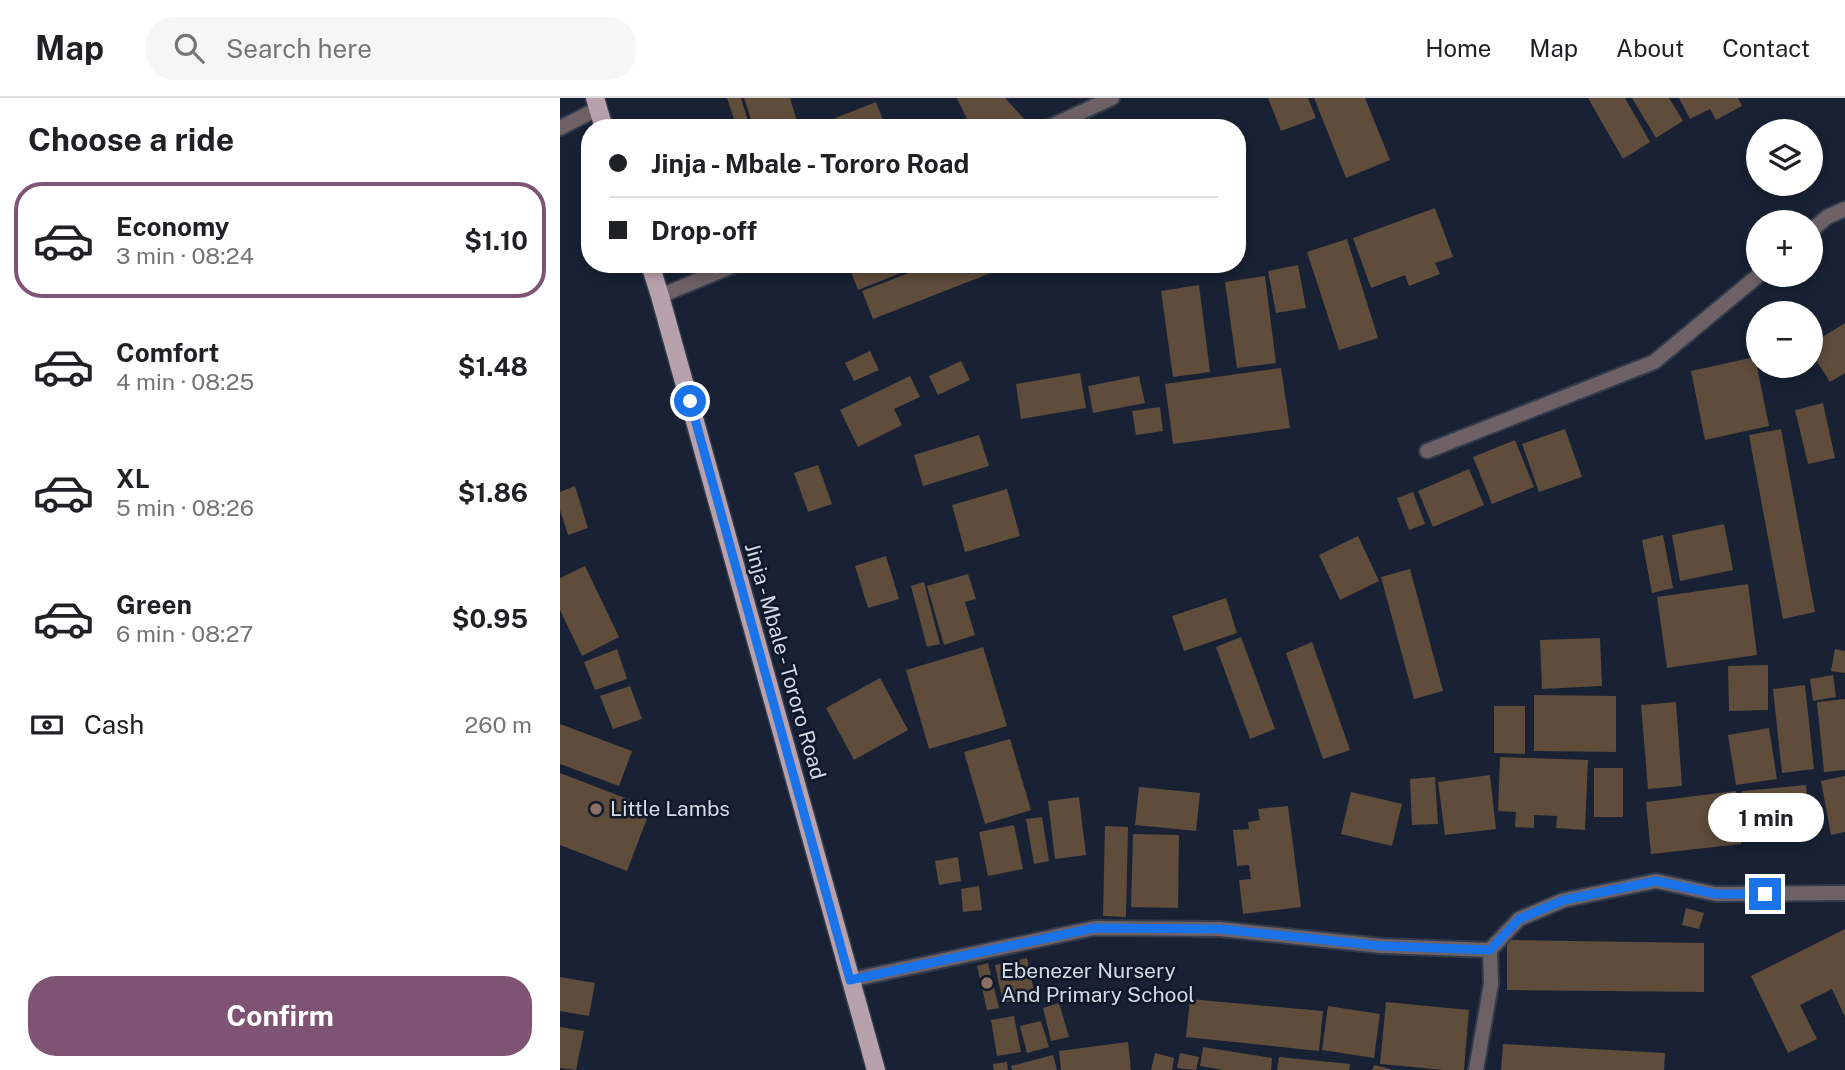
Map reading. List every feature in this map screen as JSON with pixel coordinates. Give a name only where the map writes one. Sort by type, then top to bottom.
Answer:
[{"type":"main road","name":"Jinja - Mbale - Tororo Road","points":[[653,273],[876,1070]]},
{"type":"street","points":[[1066,119],[1112,98]]},
{"type":"street","points":[[560,128],[596,103]]},
{"type":"street","points":[[1823,221],[1845,209]]},
{"type":"street","points":[[660,296],[715,273]]},
{"type":"street","points":[[1427,451],[1654,362],[1746,286]]},
{"type":"street","points":[[1476,1070],[1491,984],[1490,950],[1519,919],[1564,900],[1656,881],[1716,894],[1843,896]]},
{"type":"street","points":[[850,980],[1094,928],[1220,929],[1382,946],[1490,950]]},
{"type":"building","points":[[727,98],[741,98],[747,119],[734,119]]},
{"type":"building","points":[[744,98],[790,98],[796,119],[751,119]]},
{"type":"building","points":[[957,98],[1005,98],[1024,119],[967,119]]},
{"type":"building","points":[[1268,98],[1308,98],[1316,118],[1281,131]]},
{"type":"building","points":[[1314,98],[1365,98],[1390,160],[1346,178]]},
{"type":"building","points":[[1588,98],[1625,98],[1650,142],[1623,159]]},
{"type":"building","points":[[1632,98],[1669,98],[1683,121],[1656,138]]},
{"type":"building","points":[[1679,98],[1738,98],[1742,106],[1716,120],[1710,109],[1690,119]]},
{"type":"building","points":[[876,102],[883,119],[833,119]]},
{"type":"building","points":[[1435,208],[1453,257],[1435,263],[1440,274],[1409,286],[1405,275],[1371,288],[1353,238]]},
{"type":"building","points":[[1347,239],[1378,338],[1339,350],[1307,252]]},
{"type":"building","points":[[1298,265],[1306,308],[1276,313],[1268,271]]},
{"type":"building","points":[[851,273],[900,273],[858,290]]},
{"type":"building","points":[[909,273],[991,273],[873,319],[862,291]]},
{"type":"building","points":[[1265,276],[1276,363],[1237,368],[1225,282]]},
{"type":"building","points":[[1199,285],[1210,372],[1173,377],[1161,291]]},
{"type":"building","points":[[1845,323],[1845,373],[1830,382],[1823,371],[1823,337]]},
{"type":"building","points":[[870,351],[879,370],[854,381],[845,363]]},
{"type":"building","points":[[1746,359],[1746,378],[1759,378],[1769,426],[1705,440],[1691,371]]},
{"type":"building","points":[[961,361],[970,380],[938,395],[929,376]]},
{"type":"building","points":[[1281,368],[1290,428],[1173,444],[1165,384]]},
{"type":"building","points":[[1080,373],[1086,408],[1021,419],[1016,384]]},
{"type":"building","points":[[910,376],[920,397],[894,409],[902,425],[858,447],[840,410]]},
{"type":"building","points":[[1139,376],[1145,403],[1093,413],[1088,386]]},
{"type":"building","points":[[1823,403],[1835,458],[1808,464],[1795,410]]},
{"type":"building","points":[[1160,407],[1163,431],[1136,435],[1132,411]]},
{"type":"building","points":[[1565,429],[1582,477],[1539,492],[1522,444]]},
{"type":"building","points":[[1781,429],[1815,612],[1783,619],[1749,435]]},
{"type":"building","points":[[979,435],[989,466],[923,486],[914,455]]},
{"type":"building","points":[[1515,440],[1534,487],[1492,504],[1473,457]]},
{"type":"building","points":[[818,465],[832,504],[808,512],[794,473]]},
{"type":"building","points":[[1469,469],[1484,505],[1433,527],[1418,491]]},
{"type":"building","points":[[575,486],[588,528],[568,535],[560,510],[560,492]]},
{"type":"building","points":[[1007,489],[1020,536],[965,552],[952,505]]},
{"type":"building","points":[[1413,492],[1425,524],[1409,530],[1397,498]]},
{"type":"building","points":[[1724,524],[1733,570],[1680,581],[1672,535]]},
{"type":"building","points":[[1663,535],[1673,588],[1652,593],[1642,540]]},
{"type":"building","points":[[1358,536],[1379,581],[1340,600],[1319,555]]},
{"type":"building","points":[[886,556],[899,599],[868,608],[855,566]]},
{"type":"building","points":[[585,566],[619,637],[582,656],[560,610],[560,578]]},
{"type":"building","points":[[1410,569],[1443,691],[1414,699],[1381,577]]},
{"type":"building","points":[[968,574],[976,599],[965,602],[975,635],[944,645],[927,586]]},
{"type":"building","points":[[924,582],[940,644],[927,647],[911,586]]},
{"type":"building","points":[[1748,584],[1757,655],[1667,668],[1657,597]]},
{"type":"building","points":[[1226,598],[1237,633],[1184,651],[1172,616]]},
{"type":"building","points":[[1241,637],[1275,729],[1250,739],[1216,647]]},
{"type":"building","points":[[1600,638],[1602,686],[1542,689],[1540,640]]},
{"type":"building","points":[[1312,642],[1350,750],[1323,759],[1286,653]]},
{"type":"building","points":[[983,647],[1007,726],[929,749],[906,670]]},
{"type":"building","points":[[617,649],[627,679],[595,690],[584,662]]},
{"type":"building","points":[[1835,649],[1845,651],[1845,673],[1831,671]]},
{"type":"building","points":[[1768,665],[1768,710],[1729,711],[1728,666]]},
{"type":"building","points":[[1833,675],[1836,697],[1813,701],[1810,679]]},
{"type":"building","points":[[880,678],[908,730],[854,760],[826,708]]},
{"type":"building","points":[[1805,685],[1814,769],[1782,773],[1773,689]]},
{"type":"building","points":[[630,686],[642,719],[613,729],[600,696]]},
{"type":"building","points":[[1534,695],[1616,696],[1616,752],[1534,751]]},
{"type":"building","points":[[1845,699],[1845,770],[1824,772],[1817,702]]},
{"type":"building","points":[[1676,702],[1682,786],[1648,789],[1641,705]]},
{"type":"building","points":[[1494,706],[1525,706],[1525,754],[1494,753]]},
{"type":"building","points":[[560,724],[632,751],[619,786],[560,764]]},
{"type":"building","points":[[1769,728],[1777,779],[1736,785],[1728,735]]},
{"type":"building","points":[[1010,739],[1031,810],[985,824],[964,752]]},
{"type":"building","points":[[1500,757],[1588,760],[1585,830],[1556,828],[1557,816],[1534,815],[1534,828],[1515,827],[1516,812],[1498,811]]},
{"type":"building","points":[[1594,768],[1623,768],[1623,817],[1594,817]]},
{"type":"building","points":[[560,773],[651,808],[627,871],[560,845]]},
{"type":"building","points":[[1490,775],[1496,829],[1445,835],[1438,782]]},
{"type":"building","points":[[1845,776],[1845,832],[1831,835],[1821,781]]},
{"type":"building","points":[[1435,777],[1438,824],[1412,825],[1410,779]]},
{"type":"building","points":[[1806,785],[1810,831],[1746,837],[1742,791]]},
{"type":"building","points":[[1139,787],[1200,793],[1196,831],[1135,825]]},
{"type":"building","points":[[1736,791],[1741,844],[1651,854],[1646,802]]},
{"type":"building","points":[[1351,792],[1402,804],[1392,846],[1341,834]]},
{"type":"building","points":[[1079,797],[1086,855],[1055,859],[1048,801]]},
{"type":"building","points":[[1288,806],[1301,907],[1243,914],[1239,880],[1251,879],[1249,865],[1237,866],[1233,830],[1249,829],[1248,822],[1260,820],[1258,809]]},
{"type":"building","points":[[1042,817],[1049,861],[1034,864],[1026,819]]},
{"type":"building","points":[[1014,825],[1023,869],[988,876],[979,832]]},
{"type":"building","points":[[1105,826],[1128,827],[1126,917],[1103,916]]},
{"type":"building","points":[[1133,834],[1179,835],[1178,908],[1131,907]]},
{"type":"building","points":[[958,857],[961,881],[939,885],[935,861]]},
{"type":"building","points":[[979,886],[982,910],[963,912],[961,889]]},
{"type":"building","points":[[1686,908],[1704,913],[1699,929],[1682,925]]},
{"type":"building","points":[[1845,929],[1845,1017],[1832,989],[1800,1005],[1817,1039],[1788,1053],[1751,976]]},
{"type":"building","points":[[1507,940],[1704,943],[1704,992],[1507,990]]},
{"type":"building","points":[[1027,958],[1035,996],[1003,1003],[995,965]]},
{"type":"building","points":[[988,963],[999,1008],[987,1010],[977,966]]},
{"type":"building","points":[[560,977],[595,983],[589,1016],[560,1011]]},
{"type":"building","points":[[1190,999],[1323,1011],[1319,1051],[1186,1037]]},
{"type":"building","points":[[1386,1002],[1469,1010],[1464,1070],[1380,1064]]},
{"type":"building","points":[[1059,1003],[1069,1037],[1051,1041],[1043,1008]]},
{"type":"building","points":[[1328,1006],[1380,1014],[1374,1058],[1322,1050]]},
{"type":"building","points":[[1014,1016],[1021,1052],[997,1056],[991,1020]]},
{"type":"building","points":[[1041,1021],[1049,1047],[1027,1053],[1020,1026]]},
{"type":"building","points":[[560,1027],[584,1031],[576,1070],[560,1068]]},
{"type":"building","points":[[1128,1042],[1131,1070],[1061,1070],[1059,1051]]},
{"type":"building","points":[[1503,1044],[1665,1053],[1664,1070],[1501,1070]]},
{"type":"building","points":[[1203,1047],[1272,1058],[1271,1070],[1224,1070],[1200,1066]]},
{"type":"building","points":[[1155,1053],[1174,1058],[1172,1070],[1151,1070]]},
{"type":"building","points":[[1180,1053],[1199,1057],[1196,1070],[1177,1068]]},
{"type":"building","points":[[1053,1055],[1057,1070],[1012,1070],[1011,1066]]},
{"type":"building","points":[[1279,1057],[1350,1064],[1349,1070],[1277,1070]]},
{"type":"building","points":[[1007,1062],[1008,1070],[994,1070],[993,1064]]},
{"type":"building","points":[[1374,1065],[1391,1069],[1372,1070]]},
{"type":"place","name":"Little Lambs","points":[[596,809]]},
{"type":"place","name":"Ebenezer Nursery And Primary School","points":[[987,983]]},
{"type":"route","points":[[690,401],[850,980],[1094,928],[1220,929],[1382,946],[1490,950],[1519,919],[1564,900],[1656,881],[1716,894],[1765,894]]}]
